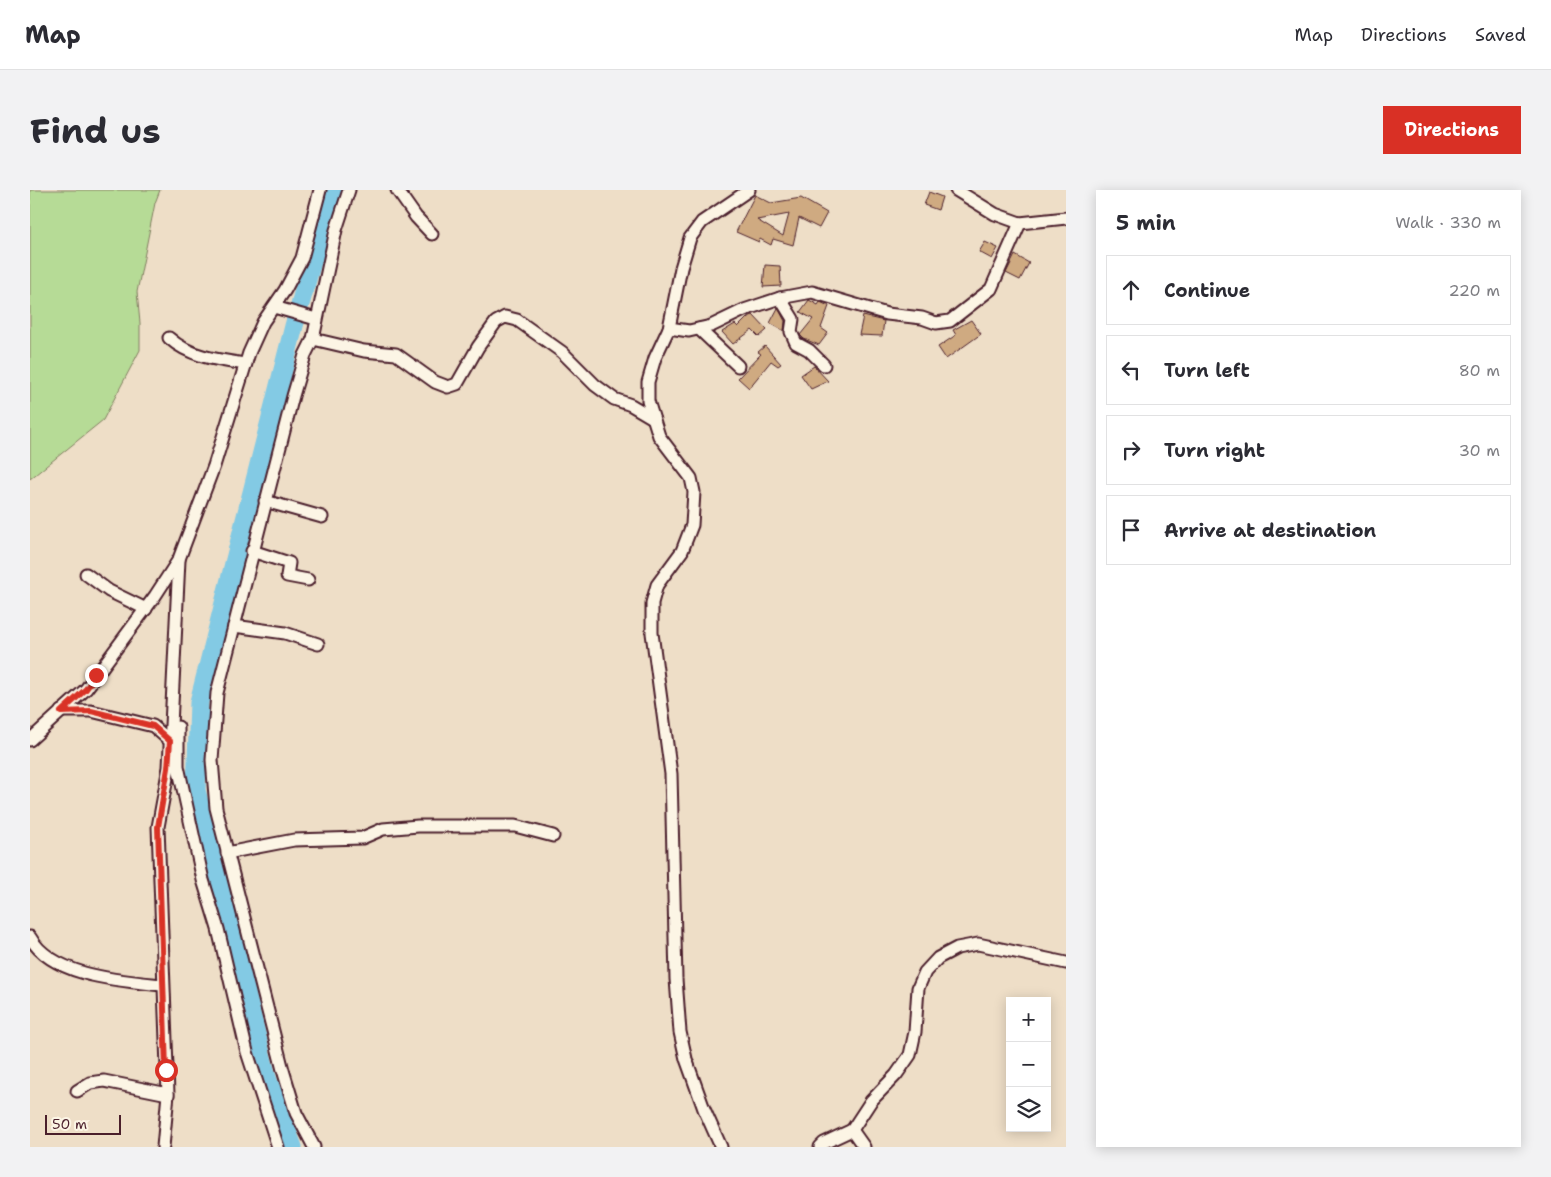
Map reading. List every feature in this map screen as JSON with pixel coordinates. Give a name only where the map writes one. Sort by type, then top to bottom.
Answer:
[{"type":"street","points":[[30,740],[86,689],[146,609],[179,559],[214,466],[246,364],[263,322],[274,307],[302,258],[320,190]]},
{"type":"street","points":[[314,1147],[296,1113],[283,1070],[216,808],[212,760],[217,693],[265,501],[305,355],[313,340],[310,317],[349,190]]},
{"type":"street","points":[[397,190],[416,218],[432,234]]},
{"type":"street","points":[[721,1147],[686,1059],[680,1032],[676,980],[671,774],[652,633],[652,603],[658,585],[682,551],[692,525],[694,492],[691,478],[659,436],[648,401],[648,382],[655,358],[669,328],[681,268],[690,238],[702,222],[749,190]]},
{"type":"street","points":[[956,190],[995,214],[1020,223],[1066,218]]},
{"type":"street","points":[[669,328],[689,332],[711,326],[744,310],[780,298],[812,292],[887,314],[922,318],[936,323],[950,321],[991,289],[1020,223]]},
{"type":"street","points":[[780,298],[792,319],[791,332],[796,343],[809,350],[824,365]]},
{"type":"street","points":[[274,307],[310,317]]},
{"type":"street","points":[[313,340],[396,354],[435,382],[448,387],[457,384],[491,328],[496,322],[506,317],[517,320],[562,352],[595,385],[614,398],[631,405],[653,418]]},
{"type":"street","points":[[699,329],[738,366]]},
{"type":"street","points":[[169,338],[178,346],[205,358],[246,364]]},
{"type":"street","points":[[265,501],[322,517]]},
{"type":"street","points":[[252,551],[289,563],[287,576],[308,580]]},
{"type":"street","points":[[163,1147],[168,1094],[158,827],[168,768],[179,559]]},
{"type":"street","points":[[86,574],[109,591],[146,609]]},
{"type":"street","points":[[234,626],[285,633],[318,644]]},
{"type":"street","points":[[173,683],[177,700],[178,766],[203,880],[218,929],[247,1052],[278,1147]]},
{"type":"street","points":[[61,712],[91,711],[153,726],[170,741]]},
{"type":"street","points":[[227,852],[294,840],[362,838],[383,829],[418,826],[514,826],[553,836]]},
{"type":"street","points":[[30,937],[34,945],[70,968],[122,980],[163,985]]},
{"type":"street","points":[[820,1147],[824,1143],[852,1130],[871,1101],[896,1076],[910,1055],[915,1032],[918,988],[925,972],[938,958],[958,948],[978,944],[1066,963]]},
{"type":"street","points":[[77,1091],[90,1083],[104,1082],[168,1094]]},
{"type":"street","points":[[852,1130],[864,1147]]},
{"type":"green space","points":[[30,190],[160,190],[155,203],[137,292],[140,350],[103,420],[30,479]]},
{"type":"building","points":[[929,192],[942,197],[938,210],[924,205]]},
{"type":"building","points":[[755,195],[771,203],[801,198],[827,213],[819,228],[799,218],[793,245],[773,239],[771,245],[760,239],[759,242],[736,232]],"holes":[[[789,214],[783,236],[757,220]]]},
{"type":"building","points":[[985,242],[998,248],[992,259],[979,252]]},
{"type":"building","points":[[1015,255],[1029,263],[1020,280],[1006,273]]},
{"type":"building","points":[[765,265],[780,266],[781,286],[763,287]]},
{"type":"building","points":[[809,300],[818,305],[820,302],[829,306],[821,328],[828,333],[819,345],[804,339],[800,335],[813,319],[800,312]]},
{"type":"building","points":[[778,308],[785,321],[784,331],[770,323]]},
{"type":"building","points":[[753,315],[767,330],[759,337],[752,330],[733,344],[722,332],[735,324],[738,327],[748,317]]},
{"type":"building","points":[[863,316],[884,321],[882,336],[859,335]]},
{"type":"building","points":[[971,320],[981,334],[946,359],[938,347],[956,335],[953,330]]},
{"type":"building","points":[[765,346],[781,364],[778,366],[771,361],[749,388],[738,378],[761,354],[758,352]]},
{"type":"building","points":[[814,366],[828,381],[811,389],[801,375]]},
{"type":"waterway","points":[[293,1147],[267,1078],[196,790],[199,702],[294,326],[332,190]]},
{"type":"route","points":[[96,675],[86,689],[61,712],[91,711],[153,726],[170,741],[168,768],[158,827],[166,1070]]}]
